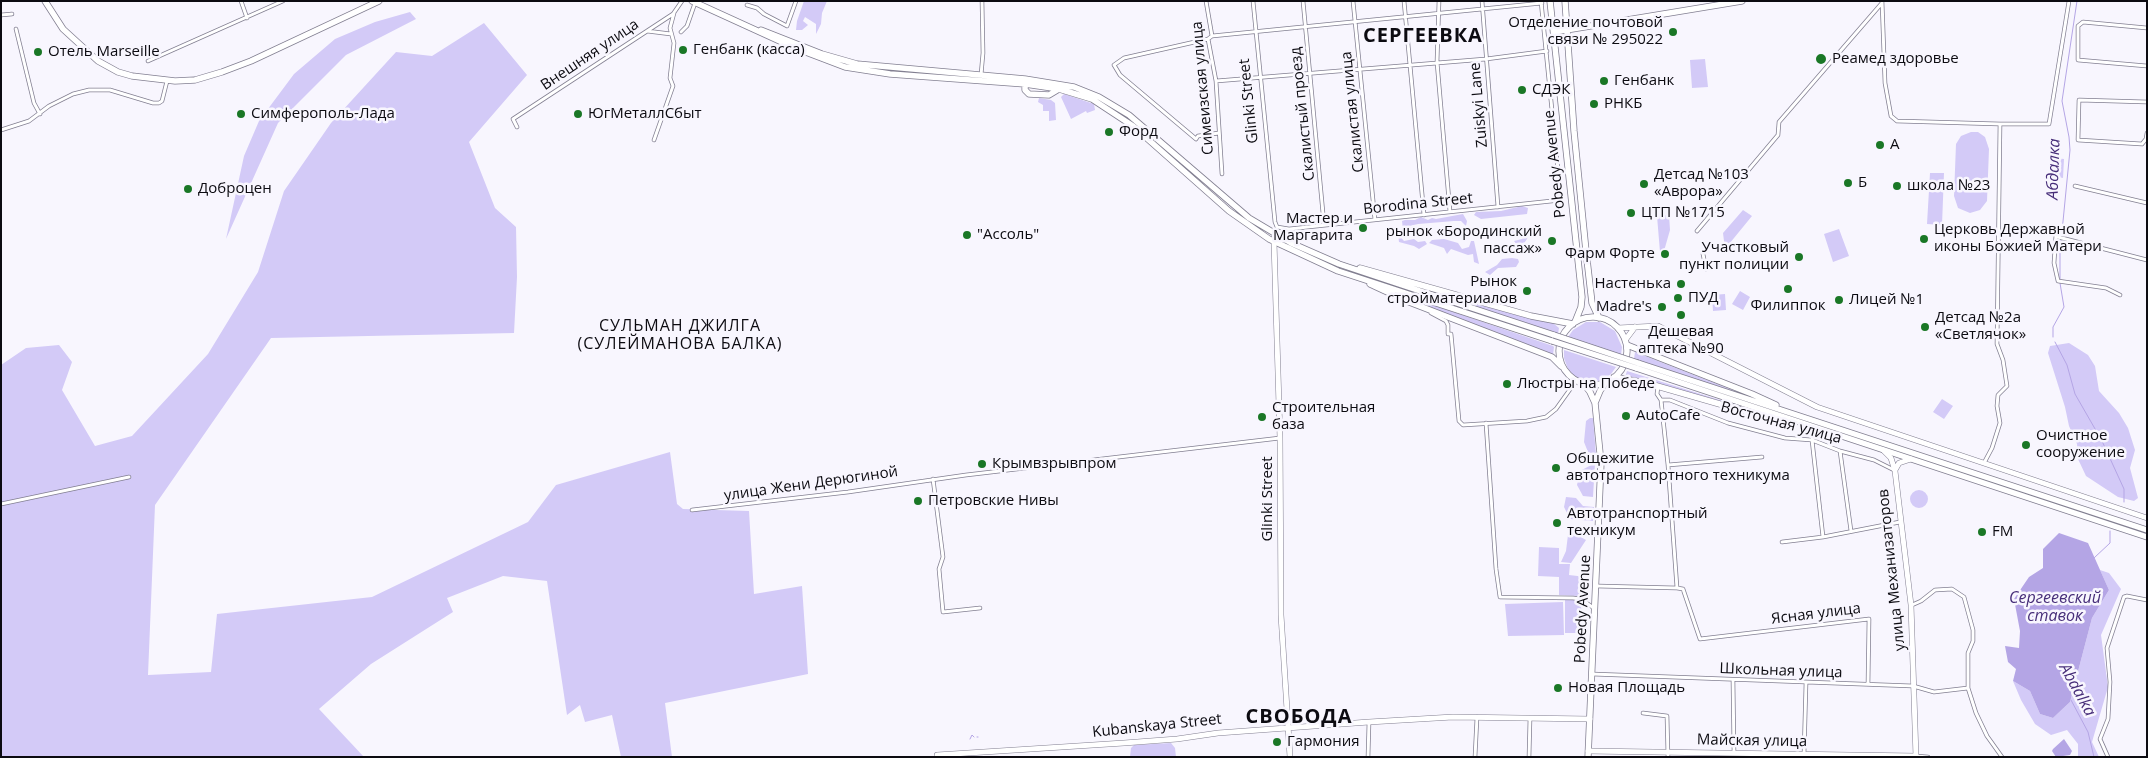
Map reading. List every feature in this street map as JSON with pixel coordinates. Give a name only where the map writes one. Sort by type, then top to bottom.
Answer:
[{"type":"main road","points":[[45,1],[64,30],[98,60],[118,72],[167,81],[195,80],[222,72],[379,1]]},
{"type":"main road","name":"Pobedy Avenue","points":[[1550,1],[1582,297],[1581,307],[1574,323]]},
{"type":"main road","name":"Pobedy Avenue","points":[[1565,1],[1574,132],[1591,294],[1592,303],[1599,318]]},
{"type":"main road","points":[[1554,32],[1742,1]]},
{"type":"main road","points":[[694,2],[795,48],[845,67],[890,74],[1025,81],[1092,99],[1118,115],[1146,137],[1229,211],[1274,242],[1338,271],[1366,281],[1553,338]]},
{"type":"main road","points":[[741,24],[822,54],[857,64],[1074,87],[1100,97],[1142,124],[1263,228],[1291,243],[1348,267],[1791,420],[2147,536]]},
{"type":"main road","points":[[1025,81],[1026,92],[1029,94],[1049,95],[1059,89]]},
{"type":"main road","points":[[1348,267],[1368,269],[1532,316],[1574,323]]},
{"type":"main road","points":[[1366,281],[1378,289],[1419,306],[1552,357],[1568,375],[1584,384],[1597,385],[1614,377],[1625,362],[1626,342],[1618,328],[1608,321],[1591,317],[1574,323],[1565,332],[1561,340],[1558,355],[1561,366]]},
{"type":"main road","points":[[1626,342],[1752,394],[1800,417]]},
{"type":"main road","points":[[1637,366],[2147,530]]},
{"type":"main road","points":[[1614,377],[1658,386],[1744,411],[1791,420]]},
{"type":"main road","points":[[1595,404],[1606,382]]},
{"type":"main road","name":"Pobedy Avenue","points":[[1584,384],[1595,404],[1601,463],[1596,610],[1588,754]]},
{"type":"street","points":[[241,1],[247,18]]},
{"type":"street","points":[[148,61],[284,1]]},
{"type":"street","name":"Внешняя улица","points":[[517,127],[513,118],[675,11],[682,1]]},
{"type":"street","points":[[747,5],[757,8],[764,14],[787,26],[796,1]]},
{"type":"street","points":[[981,76],[983,53],[982,1]]},
{"type":"street","name":"Симеизская улица","points":[[1206,1],[1212,36],[1208,39],[1216,81],[1222,174]]},
{"type":"street","name":"Glinki Street","points":[[1253,1],[1259,77],[1277,227]]},
{"type":"street","name":"Скалистый проезд","points":[[1303,1],[1324,224]]},
{"type":"street","name":"Скалистая улица","points":[[1353,1],[1375,220]]},
{"type":"street","points":[[1404,1],[1424,215]]},
{"type":"street","points":[[1439,1],[1438,62],[1450,212]]},
{"type":"street","name":"Zuiskyi Lane","points":[[1482,1],[1498,207]]},
{"type":"street","points":[[1882,2],[1885,83],[1891,116],[1897,121],[2049,124],[2069,1]]},
{"type":"street","points":[[681,32],[687,26],[694,2]]},
{"type":"street","points":[[1212,36],[1542,2],[1552,112],[1562,110]]},
{"type":"street","points":[[1697,231],[1778,135],[1779,122],[1882,2]]},
{"type":"street","points":[[654,140],[673,86],[670,78],[674,43],[670,25],[675,11]]},
{"type":"street","points":[[1,16],[12,14]]},
{"type":"street","points":[[2147,28],[2083,22],[2078,26],[2078,61],[2147,66]]},
{"type":"street","points":[[16,29],[34,103],[40,114]]},
{"type":"street","points":[[645,31],[654,30],[671,34]]},
{"type":"street","points":[[1208,39],[1124,58],[1114,66],[1120,75],[1196,139],[1198,136],[1219,134]]},
{"type":"street","points":[[1216,81],[1486,59],[1547,51]]},
{"type":"street","points":[[1,130],[29,121],[49,106],[73,94],[89,90],[110,90],[156,104],[162,101],[167,81]]},
{"type":"street","points":[[2147,102],[2079,100],[2078,140],[2142,144],[2146,139],[2147,133]]},
{"type":"street","name":"Borodina Street","points":[[1277,227],[1289,229],[1561,200],[1552,112]]},
{"type":"street","points":[[1984,463],[1992,448],[2000,423],[1997,406],[1998,395],[2006,386],[2003,360],[1997,344],[2000,124]]},
{"type":"street","points":[[2076,186],[2147,203]]},
{"type":"street","points":[[2120,295],[2106,288],[2056,279],[2054,263],[2056,234],[2061,237],[2147,260]]},
{"type":"street","name":"Glinki Street","points":[[1274,242],[1280,438],[1281,615],[1290,757]]},
{"type":"street","points":[[1703,254],[1706,269]]},
{"type":"street","points":[[1419,306],[1446,321],[1448,334],[1451,334],[1459,421],[1466,425],[1527,421],[1546,417],[1556,409],[1576,381]]},
{"type":"street","points":[[1618,328],[1658,326],[1817,407],[2147,518]]},
{"type":"street","points":[[1626,342],[1635,327]]},
{"type":"street","points":[[1597,586],[1677,588],[1661,400],[1656,394],[1658,386]]},
{"type":"street","name":"Восточная улица","points":[[1661,400],[1670,400],[1728,423],[1785,438],[1812,440],[1840,451],[1874,460],[1895,471]]},
{"type":"street","points":[[1486,424],[1496,569],[1500,597],[1581,599],[1596,610]]},
{"type":"street","points":[[1815,427],[1812,440],[1823,537]]},
{"type":"street","name":"улица Жени Дерюгиной","points":[[692,510],[1280,438]]},
{"type":"street","name":"улица Механизаторов","points":[[1882,449],[1891,458],[1895,471],[1911,605],[1916,756]]},
{"type":"street","points":[[1840,451],[1851,531]]},
{"type":"street","points":[[1668,465],[1762,457]]},
{"type":"street","name":"улица Механизаторов","points":[[1895,471],[1899,463],[1912,459]]},
{"type":"street","points":[[1,504],[129,476]]},
{"type":"street","points":[[933,479],[943,556],[939,569],[942,612],[980,608]]},
{"type":"street","points":[[1782,542],[1823,537],[1900,522]]},
{"type":"street","name":"Ясная улица","points":[[1677,588],[1683,589],[1700,639],[1869,619],[1868,684]]},
{"type":"street","points":[[1911,605],[1922,602],[1935,590],[1952,589],[1964,597],[1973,630],[1973,641],[1968,653],[1968,688],[1987,736],[2002,757]]},
{"type":"street","points":[[2108,757],[2100,739],[2108,719],[2110,682],[2107,648],[2124,597],[2128,596],[2147,600]]},
{"type":"street","name":"Школьная улица","points":[[1592,674],[1733,681],[1913,686],[1934,692],[1968,688]]},
{"type":"street","points":[[1733,681],[1734,754]]},
{"type":"street","points":[[1804,756],[1806,683]]},
{"type":"street","points":[[1643,713],[1667,716],[1668,755]]},
{"type":"street","points":[[1475,757],[1477,717]]},
{"type":"street","name":"Kubanskaya Street","points":[[937,756],[1124,743],[1288,727],[1369,722],[1477,717],[1590,719]]},
{"type":"street","points":[[1529,757],[1530,718]]},
{"type":"street","points":[[1368,757],[1369,722]]},
{"type":"street","name":"Майская улица","points":[[1588,754],[1916,756]]},
{"type":"street","points":[[1916,756],[1928,757]]},
{"type":"shaded area","points":[[804,1],[827,1],[822,13],[821,24],[816,34],[816,24],[805,17],[803,21],[808,25],[802,30],[796,30]]},
{"type":"shaded area","points":[[410,12],[416,19],[346,55],[278,123],[226,239],[244,156],[259,121],[294,74],[335,39],[375,22]]},
{"type":"shaded area","points":[[484,23],[527,75],[469,142],[495,208],[516,227],[517,277],[514,333],[271,338],[155,505],[148,675],[211,672],[217,614],[372,597],[528,522],[556,485],[670,452],[677,504],[683,509],[749,511],[754,594],[802,586],[808,674],[665,703],[672,757],[621,757],[612,715],[585,722],[580,705],[567,715],[547,581],[503,576],[447,598],[453,612],[371,664],[319,709],[364,757],[1,757],[1,365],[26,348],[59,345],[72,362],[62,390],[95,446],[132,436],[208,354],[258,272],[284,191],[331,123],[396,52],[432,56]]},
{"type":"shaded area","points":[[1705,59],[1708,87],[1692,88],[1690,60]]},
{"type":"shaded area","points":[[1064,94],[1094,104],[1095,110],[1087,113],[1086,111],[1071,119],[1061,97]]},
{"type":"shaded area","points":[[1039,98],[1051,100],[1055,103],[1056,120],[1049,121],[1049,111],[1043,111],[1043,105],[1038,102]]},
{"type":"shaded area","points":[[1971,132],[1978,132],[1985,137],[1989,149],[1987,201],[1980,210],[1970,213],[1958,208],[1954,196],[1956,144],[1961,136]]},
{"type":"shaded area","points":[[2055,158],[2064,159],[2063,178],[2053,176]]},
{"type":"shaded area","points":[[1930,173],[1944,173],[1942,225],[1927,224]]},
{"type":"shaded area","points":[[1522,206],[1528,208],[1527,214],[1481,219],[1474,215],[1476,212],[1501,211]]},
{"type":"shaded area","points":[[1743,210],[1752,216],[1725,249],[1723,233]]},
{"type":"shaded area","points":[[1463,214],[1467,221],[1466,226],[1461,221],[1454,221],[1418,224],[1403,230],[1402,221],[1405,220],[1415,220],[1421,217],[1428,220]]},
{"type":"shaded area","points":[[1669,215],[1670,230],[1664,251],[1660,252],[1657,216]]},
{"type":"shaded area","points":[[1527,227],[1530,229],[1527,239],[1520,249],[1515,249],[1517,245],[1514,241],[1522,239],[1524,236],[1522,234],[1513,234],[1511,231]]},
{"type":"shaded area","points":[[1839,229],[1849,256],[1833,262],[1824,234]]},
{"type":"shaded area","points":[[1398,234],[1404,241],[1414,239],[1418,242],[1425,241],[1427,244],[1419,249],[1399,242]]},
{"type":"shaded area","points":[[1444,239],[1458,243],[1462,249],[1469,247],[1471,241],[1474,241],[1479,264],[1474,262],[1473,254],[1468,255],[1451,249],[1447,254],[1444,248],[1429,243],[1432,240]]},
{"type":"shaded area","points":[[1502,259],[1518,259],[1519,262],[1516,267],[1498,268],[1490,275],[1485,272],[1497,265]]},
{"type":"shaded area","points":[[1407,283],[1553,323],[1559,328],[1558,334],[1407,285]]},
{"type":"shaded area","points":[[1740,291],[1750,297],[1743,310],[1732,304]]},
{"type":"shaded area","points":[[1725,294],[1726,310],[1713,311],[1712,295]]},
{"type":"shaded area","points":[[1404,295],[1553,346],[1553,355],[1403,297]]},
{"type":"shaded area","points":[[1586,322],[1600,322],[1615,331],[1622,347],[1621,355],[1568,337],[1573,330]]},
{"type":"shaded area","points":[[2069,343],[2088,355],[2095,366],[2099,391],[2119,413],[2128,428],[2135,450],[2130,468],[2138,498],[2134,501],[2118,497],[2086,476],[2078,459],[2077,444],[2069,426],[2048,353],[2050,346]]},
{"type":"shaded area","points":[[1564,350],[1616,367],[1602,381],[1590,382],[1581,380],[1568,369],[1564,358]]},
{"type":"shaded area","points":[[1635,352],[1750,397],[1634,359]]},
{"type":"shaded area","points":[[1627,371],[1739,406],[1625,377]]},
{"type":"shaded area","points":[[1942,399],[1953,406],[1944,419],[1933,412]]},
{"type":"shaded area","points":[[1593,418],[1596,455],[1588,452],[1584,442],[1586,421]]},
{"type":"shaded area","points":[[1595,463],[1593,497],[1583,496],[1577,485],[1580,471]]},
{"type":"shaded area","points":[[1919,490],[1925,493],[1928,499],[1925,505],[1919,508],[1913,505],[1910,499],[1913,493]]},
{"type":"shaded area","points":[[1566,497],[1576,498],[1583,506],[1594,507],[1593,521],[1570,519],[1564,507]]},
{"type":"shaded area","points":[[1568,535],[1579,536],[1586,540],[1571,563],[1561,562],[1566,551]]},
{"type":"shaded area","points":[[1539,547],[1559,548],[1559,564],[1570,564],[1569,575],[1586,577],[1585,599],[1578,596],[1559,595],[1559,577],[1538,576]]},
{"type":"shaded area","points":[[2100,570],[2109,573],[2121,589],[2101,635],[2108,687],[2092,742],[2099,757],[2078,757],[2078,744],[2067,730],[2051,735],[2035,724],[2021,700],[2013,681],[2030,691],[2040,714],[2053,718],[2070,702],[2092,618],[2109,590]]},
{"type":"shaded area","points":[[1565,600],[1581,600],[1582,633],[1565,633]]},
{"type":"shaded area","points":[[1563,602],[1564,635],[1508,636],[1505,604]]},
{"type":"shaded area","points":[[1171,743],[1175,748],[1176,757],[1130,757],[1131,748],[1134,745]]},
{"type":"water","name":"Сергеевский ставок","points":[[2059,533],[2088,543],[2109,590],[2092,618],[2070,702],[2053,718],[2040,714],[2030,691],[2013,681],[2016,669],[2008,662],[2005,646],[2019,648],[2020,631],[2014,599],[2029,577],[2043,568],[2043,549]]},
{"type":"water","points":[[2064,739],[2072,751],[2070,755],[2056,757],[2052,751]]},
{"type":"waterway","name":"Абдалка","points":[[2060,279],[2060,252],[2070,150],[2062,101],[2077,1]]},
{"type":"waterway","name":"Абдалка","points":[[2053,337],[2053,327],[2064,307],[2060,283]]},
{"type":"waterway","name":"Абдалка","points":[[2055,342],[2067,365],[2075,394],[2102,441],[2124,489],[2124,502]]},
{"type":"waterway","name":"Abdalka","points":[[2094,558],[2110,543],[2110,531]]},
{"type":"waterway","name":"Abdalka","points":[[2071,700],[2088,732],[2094,757]]},
{"type":"waterway","points":[[970,739],[972,735],[974,737]]},
{"type":"place","name":"Отделение почтовой связи № 295022","points":[[1673,32]]},
{"type":"place","name":"Генбанк (касса)","points":[[683,50]]},
{"type":"place","name":"Отель Marseille","points":[[38,52]]},
{"type":"place","name":"Реамед здоровье","points":[[1821,59]]},
{"type":"place","name":"Генбанк","points":[[1604,81]]},
{"type":"place","name":"СДЭК","points":[[1522,90]]},
{"type":"place","name":"РНКБ","points":[[1594,104]]},
{"type":"place","name":"Симферополь-Лада","points":[[241,114]]},
{"type":"place","name":"ЮгМеталлСбыт","points":[[578,114]]},
{"type":"place","name":"Форд","points":[[1109,132]]},
{"type":"place","name":"А","points":[[1880,145]]},
{"type":"place","name":"Б","points":[[1848,183]]},
{"type":"place","name":"Детсад №103 «Аврора»","points":[[1644,184]]},
{"type":"place","name":"школа №23","points":[[1897,186]]},
{"type":"place","name":"Доброцен","points":[[188,189]]},
{"type":"place","name":"ЦТП №1715","points":[[1631,213]]},
{"type":"place","name":"Мастер и Маргарита","points":[[1363,228]]},
{"type":"place","name":"\"Ассоль\"","points":[[967,235]]},
{"type":"place","name":"Церковь Державной иконы Божией Матери","points":[[1924,239]]},
{"type":"place","name":"рынок «Бородинский пассаж»","points":[[1552,241]]},
{"type":"place","name":"Фарм Форте","points":[[1665,254]]},
{"type":"place","name":"Участковый пункт полиции","points":[[1799,257]]},
{"type":"place","name":"Настенька","points":[[1681,284]]},
{"type":"place","name":"Филиппок","points":[[1788,289]]},
{"type":"place","name":"Рынок стройматериалов","points":[[1527,291]]},
{"type":"place","name":"ПУД","points":[[1678,298]]},
{"type":"place","name":"Лицей №1","points":[[1839,300]]},
{"type":"place","name":"Madre's","points":[[1662,307]]},
{"type":"place","name":"Дешевая аптека №90","points":[[1681,315]]},
{"type":"place","name":"Детсад №2а «Светлячок»","points":[[1925,327]]},
{"type":"place","name":"Люстры на Победе","points":[[1507,384]]},
{"type":"place","name":"AutoCafe","points":[[1626,416]]},
{"type":"place","name":"Строительная база","points":[[1262,417]]},
{"type":"place","name":"Очистное сооружение","points":[[2026,445]]},
{"type":"place","name":"Крымвзрывпром","points":[[982,464]]},
{"type":"place","name":"Общежитие автотранспортного техникума","points":[[1556,468]]},
{"type":"place","name":"Петровские Нивы","points":[[918,501]]},
{"type":"place","name":"Автотранспортный техникум","points":[[1557,523]]},
{"type":"place","name":"FM","points":[[1982,532]]},
{"type":"place","name":"Новая Площадь","points":[[1558,688]]},
{"type":"place","name":"Гармония","points":[[1277,742]]},
{"type":"district","name":"СЕРГЕЕВКА","points":[[1423,36]]},
{"type":"district","name":"СУЛЬМАН ДЖИЛГА (СУЛЕЙМАНОВА БАЛКА)","points":[[680,335]]},
{"type":"district","name":"СВОБОДА","points":[[1299,717]]}]
